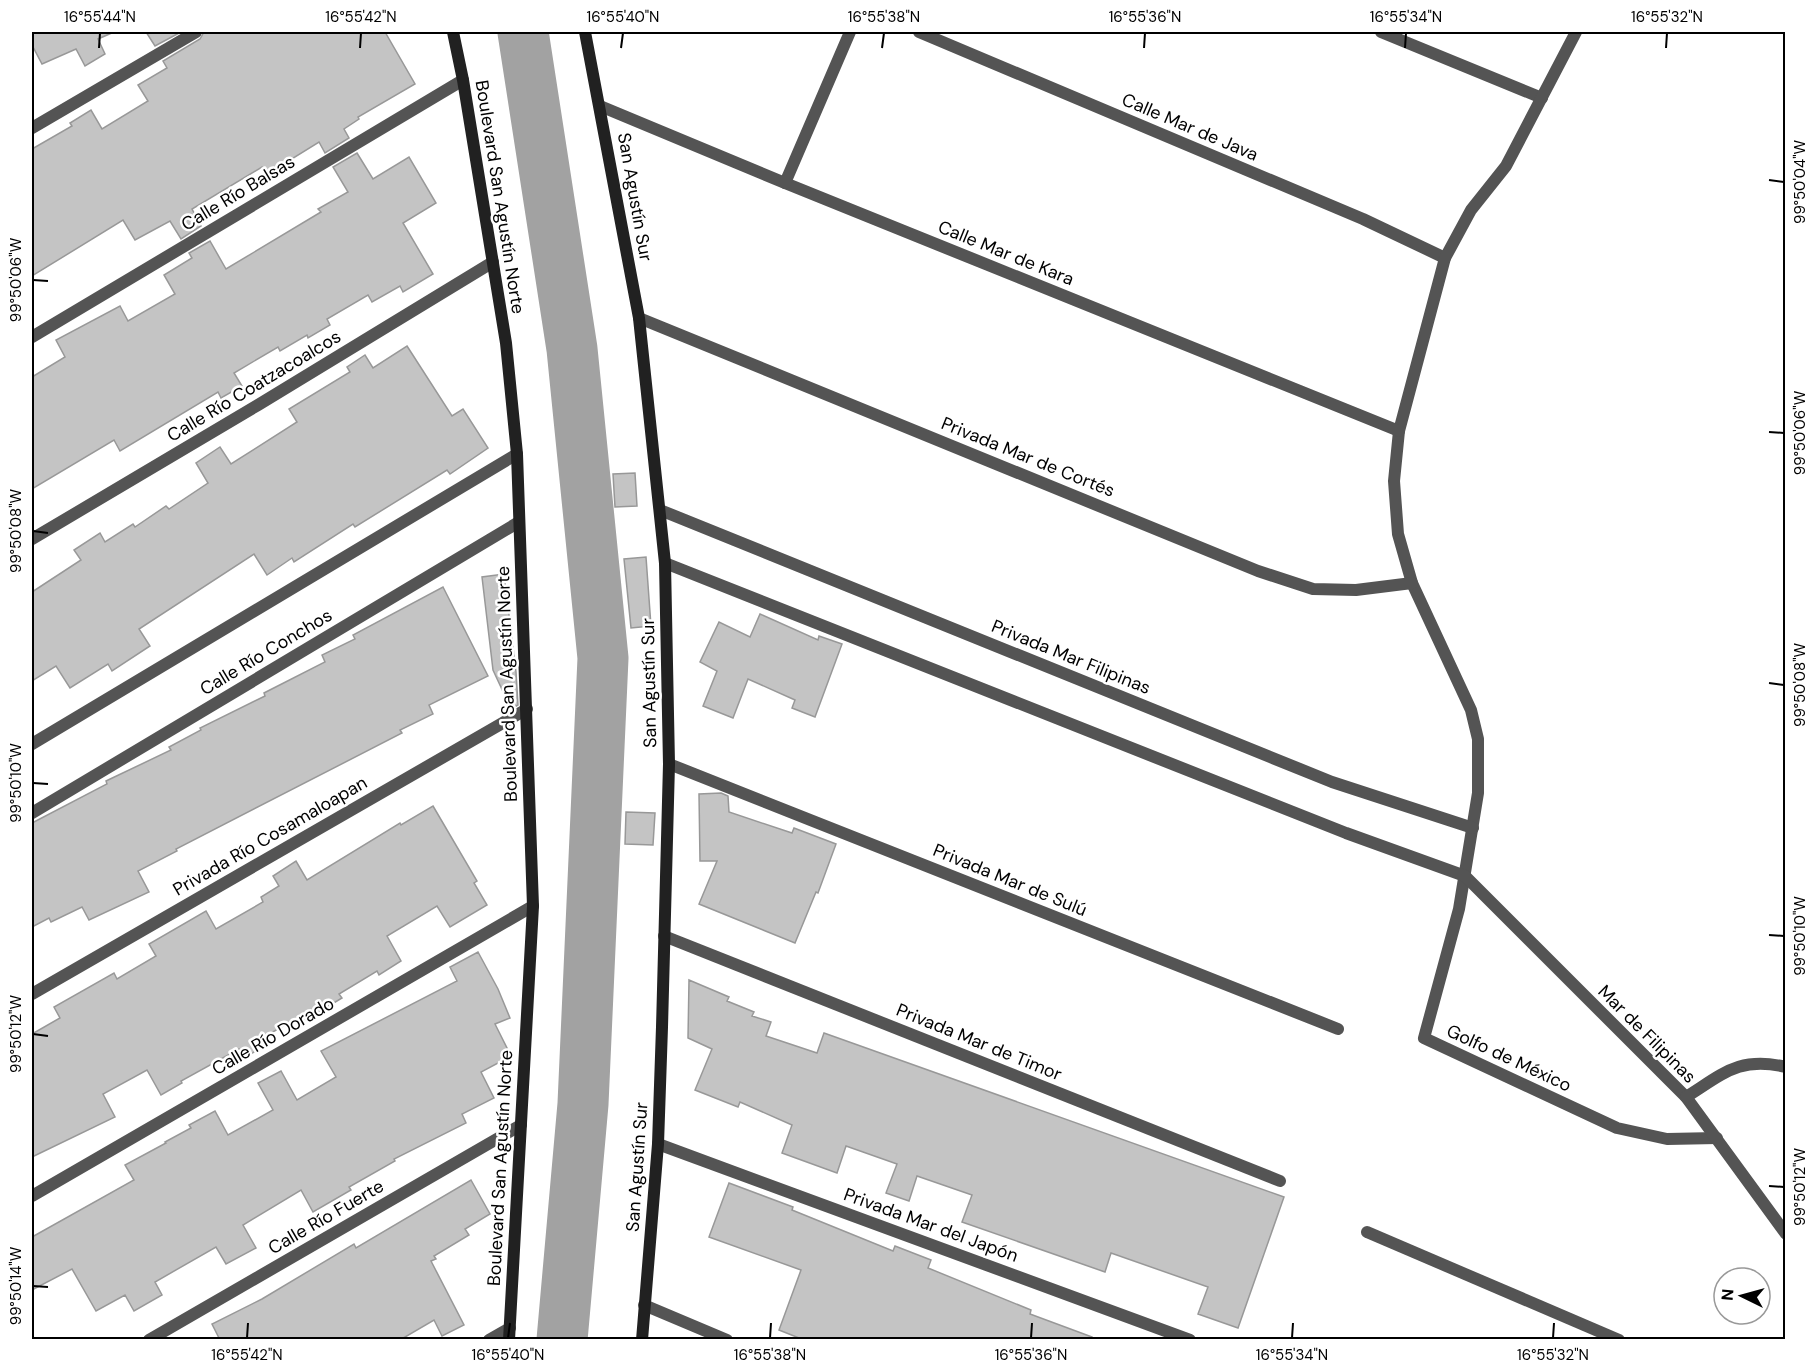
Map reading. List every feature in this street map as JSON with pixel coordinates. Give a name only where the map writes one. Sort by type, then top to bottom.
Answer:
[{"type":"main road","name":"Boulevard San Agustín Norte","points":[[453,32],[506,343],[517,454],[533,906],[509,1334]]},
{"type":"main road","name":"San Agustín Sur","points":[[585,32],[639,318],[665,563],[669,764],[658,1144],[642,1340]]},
{"type":"street","points":[[32,128],[196,32]]},
{"type":"street","points":[[785,183],[850,32]]},
{"type":"street","name":"Calle Mar de Java","points":[[919,32],[1363,219],[1445,258]]},
{"type":"street","points":[[1381,32],[1542,98]]},
{"type":"street","name":"Golfo de México","points":[[1576,32],[1506,166],[1472,210],[1445,258],[1399,431],[1394,481],[1398,534],[1412,583],[1471,710],[1478,740],[1478,793],[1459,909],[1424,1038],[1617,1128],[1667,1139],[1717,1138]]},
{"type":"street","name":"Calle Río Balsas","points":[[32,337],[463,80]]},
{"type":"street","name":"Calle Mar de Kara","points":[[600,106],[1399,431]]},
{"type":"street","name":"Calle Río Coatzacoalcos","points":[[32,539],[493,262]]},
{"type":"street","name":"Privada Mar de Cortés","points":[[639,318],[1258,571],[1313,589],[1356,590],[1412,583]]},
{"type":"street","points":[[32,744],[517,454]]},
{"type":"street","name":"Privada Mar Filipinas","points":[[660,510],[1332,782],[1473,828]]},
{"type":"street","name":"Calle Río Conchos","points":[[32,813],[519,522]]},
{"type":"street","points":[[665,563],[1346,833],[1464,876]]},
{"type":"street","name":"Privada Río Cosamaloapan","points":[[32,994],[527,709]]},
{"type":"street","name":"Privada Mar de Sulú","points":[[669,764],[1338,1029]]},
{"type":"street","name":"Mar de Filipinas","points":[[1464,876],[1686,1097],[1785,1234]]},
{"type":"street","name":"Calle Río Dorado","points":[[32,1196],[533,906]]},
{"type":"street","name":"Privada Mar de Timor","points":[[664,936],[1280,1181]]},
{"type":"street","points":[[1686,1097],[1736,1066],[1766,1062],[1785,1067]]},
{"type":"street","name":"Calle Río Fuerte","points":[[149,1340],[521,1125]]},
{"type":"street","name":"Privada Mar del Japón","points":[[658,1144],[1190,1340]]},
{"type":"street","points":[[1367,1232],[1619,1340]]},
{"type":"street","points":[[644,1305],[727,1340]]},
{"type":"street","points":[[489,1340],[509,1334]]},
{"type":"building","points":[[32,32],[114,32],[98,39],[105,54],[85,66],[76,49],[42,64],[32,45]]},
{"type":"building","points":[[146,32],[181,32],[155,46]]},
{"type":"building","points":[[204,32],[385,32],[415,84],[358,117],[359,119],[344,129],[349,138],[325,153],[319,142],[266,175],[262,167],[192,209],[201,226],[181,239],[170,221],[135,240],[123,220],[32,276],[32,149],[72,126],[70,123],[91,110],[102,129],[148,101],[138,85],[167,68],[163,61],[200,39]]},
{"type":"building","points":[[357,153],[373,179],[409,157],[436,203],[403,223],[433,274],[403,292],[400,286],[372,302],[368,295],[327,319],[330,325],[308,338],[307,335],[280,351],[278,347],[234,373],[242,386],[221,398],[218,392],[120,451],[114,440],[32,489],[32,377],[65,357],[56,340],[120,306],[128,321],[175,294],[164,275],[192,258],[189,253],[210,241],[226,269],[321,212],[318,209],[348,192],[333,167]]},
{"type":"building","points":[[407,346],[452,416],[463,409],[488,448],[450,474],[447,470],[355,527],[353,524],[294,562],[292,558],[267,575],[254,554],[139,629],[150,646],[112,671],[108,664],[70,688],[56,666],[32,681],[32,592],[81,560],[74,550],[100,533],[105,542],[133,524],[135,527],[166,506],[169,509],[208,483],[196,463],[220,447],[231,464],[297,422],[289,409],[350,372],[347,367],[365,355],[373,368]]},
{"type":"building","points":[[635,473],[637,506],[615,507],[613,474]]},
{"type":"building","points":[[646,557],[651,626],[631,628],[624,559]]},
{"type":"building","points":[[504,574],[518,705],[511,709],[493,670],[482,577]]},
{"type":"building","points":[[443,587],[488,676],[429,705],[433,714],[400,730],[402,733],[176,849],[177,851],[138,871],[149,892],[89,920],[82,907],[51,922],[49,918],[32,927],[32,823],[107,784],[106,781],[171,750],[169,747],[201,730],[200,728],[265,696],[264,693],[325,662],[322,655],[355,639],[353,635]]},
{"type":"building","points":[[760,614],[818,640],[819,636],[842,644],[815,717],[792,708],[795,700],[748,679],[733,718],[703,706],[717,671],[700,662],[719,622],[750,637]]},
{"type":"building","points":[[721,793],[728,796],[729,812],[792,833],[794,828],[836,844],[818,893],[816,892],[795,943],[699,904],[717,861],[700,861],[699,794]]},
{"type":"building","points":[[433,806],[477,881],[474,883],[487,905],[450,927],[437,906],[387,936],[401,961],[379,975],[377,971],[339,994],[342,998],[304,1021],[301,1016],[262,1038],[266,1045],[244,1058],[239,1049],[181,1081],[182,1083],[161,1095],[147,1070],[103,1094],[115,1117],[32,1157],[32,1034],[60,1018],[54,1007],[114,973],[117,979],[156,956],[149,944],[206,911],[216,929],[263,902],[261,897],[279,886],[273,876],[296,861],[307,880],[400,823],[401,825]]},
{"type":"building","points":[[626,812],[655,813],[653,845],[625,844]]},
{"type":"building","points":[[478,952],[498,989],[510,1018],[495,1024],[511,1056],[481,1072],[494,1098],[462,1114],[466,1123],[394,1159],[395,1161],[349,1187],[351,1190],[313,1212],[301,1190],[243,1225],[256,1248],[226,1264],[216,1247],[155,1282],[162,1295],[134,1311],[125,1295],[96,1311],[72,1269],[32,1290],[32,1237],[134,1180],[125,1165],[191,1128],[189,1125],[215,1111],[228,1135],[273,1110],[258,1083],[281,1071],[297,1100],[336,1077],[321,1051],[457,981],[450,967]]},
{"type":"building","points":[[689,980],[729,997],[727,1001],[754,1012],[752,1016],[771,1022],[766,1036],[817,1053],[824,1033],[1284,1197],[1238,1328],[1198,1314],[1208,1287],[1111,1253],[1105,1272],[962,1222],[972,1195],[917,1176],[909,1201],[886,1193],[897,1164],[846,1146],[837,1173],[782,1153],[792,1125],[740,1102],[738,1107],[695,1090],[712,1049],[688,1038]]},
{"type":"building","points":[[471,1180],[490,1214],[465,1229],[469,1235],[434,1256],[436,1259],[431,1261],[464,1325],[442,1336],[434,1320],[400,1340],[220,1340],[212,1324],[262,1299],[354,1244],[356,1248]]},
{"type":"building","points":[[729,1183],[793,1207],[792,1210],[893,1251],[895,1246],[931,1260],[928,1268],[1031,1310],[1030,1314],[1092,1337],[1091,1340],[804,1340],[779,1330],[801,1270],[709,1237]]},
{"type":"waterway","points":[[523,32],[572,349],[603,658],[583,1104],[562,1340]]}]
